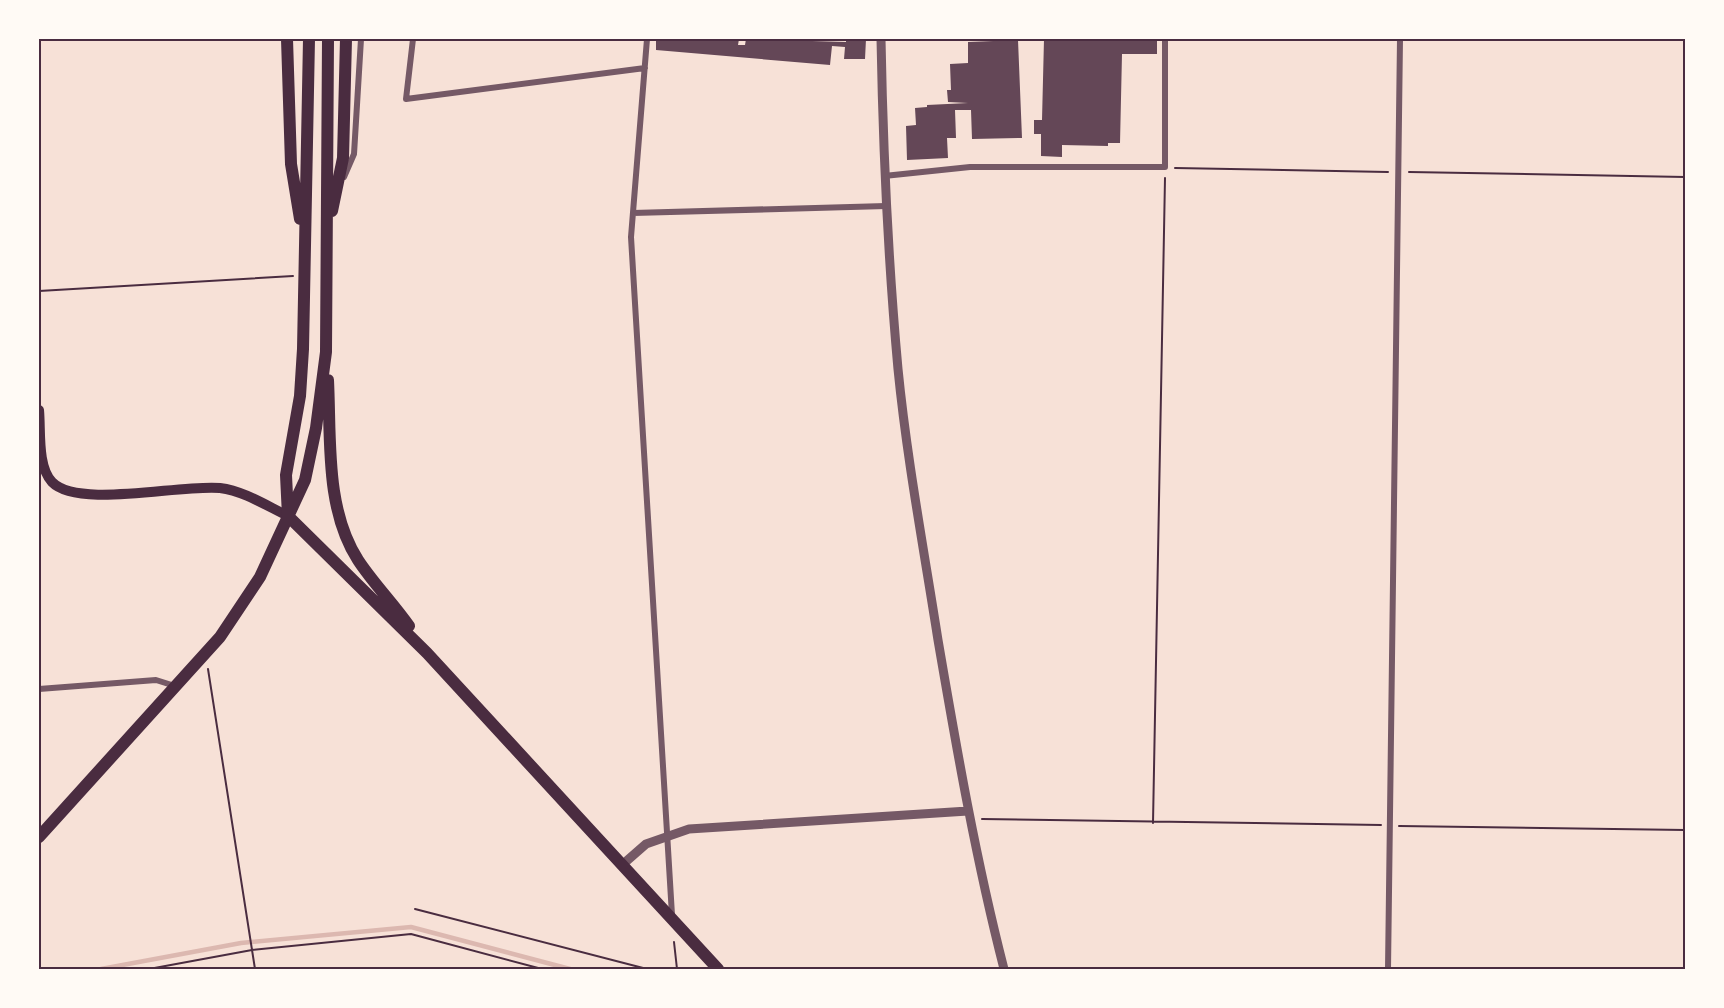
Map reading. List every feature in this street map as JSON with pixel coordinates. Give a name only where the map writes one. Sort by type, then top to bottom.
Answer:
[{"type":"main road","points":[[287,39],[291,164],[304,238]]},
{"type":"main road","points":[[288,516],[286,475],[300,396],[305,275],[309,39]]},
{"type":"main road","points":[[328,39],[326,352],[334,494],[343,529],[357,559],[427,652]]},
{"type":"main road","points":[[328,229],[343,158],[346,39]]},
{"type":"main road","points":[[39,837],[206,656],[240,610],[260,577],[304,480],[316,428],[326,352]]},
{"type":"main road","points":[[39,410],[44,468],[52,482],[68,492],[90,495],[219,488],[248,497],[288,516],[427,652],[718,969]]},
{"type":"street","points":[[337,191],[354,154],[361,39]]},
{"type":"street","points":[[412,39],[406,99],[645,68]]},
{"type":"street","points":[[647,39],[631,237],[672,920]]},
{"type":"street","points":[[881,39],[884,176],[898,369],[907,444],[969,815],[980,874],[1004,969]]},
{"type":"street","points":[[884,176],[970,167],[1165,167],[1165,39]]},
{"type":"street","points":[[1389,969],[1400,39]]},
{"type":"street","points":[[633,213],[886,206]]},
{"type":"street","points":[[39,689],[156,680],[178,686]]},
{"type":"street","points":[[622,865],[646,844],[689,829],[969,815]]},
{"type":"path","points":[[1153,823],[1165,167],[1685,177]]},
{"type":"path","points":[[39,291],[305,275]]},
{"type":"path","points":[[206,656],[255,969]]},
{"type":"path","points":[[969,815],[1153,823],[1685,830]]},
{"type":"path","points":[[415,909],[648,969]]},
{"type":"path","points":[[672,920],[677,969]]},
{"type":"path","points":[[149,969],[252,950],[411,934],[542,969]]},
{"type":"building","points":[[656,39],[739,39],[738,45],[745,45],[746,39],[846,42],[846,39],[866,39],[865,59],[844,59],[845,47],[832,46],[830,65],[656,50]]},
{"type":"building","points":[[1044,39],[1157,39],[1157,54],[1122,54],[1120,143],[1108,143],[1108,146],[1062,145],[1062,157],[1041,156],[1041,134],[1034,134],[1034,120],[1042,120]]},
{"type":"building","points":[[1018,40],[1022,138],[972,139],[971,110],[955,110],[956,138],[947,138],[948,158],[907,160],[906,126],[916,125],[915,108],[927,107],[927,105],[968,103],[948,102],[947,90],[951,90],[950,64],[968,63],[968,42]]},
{"type":"waterway","points":[[101,969],[241,943],[411,927],[570,969]]}]
